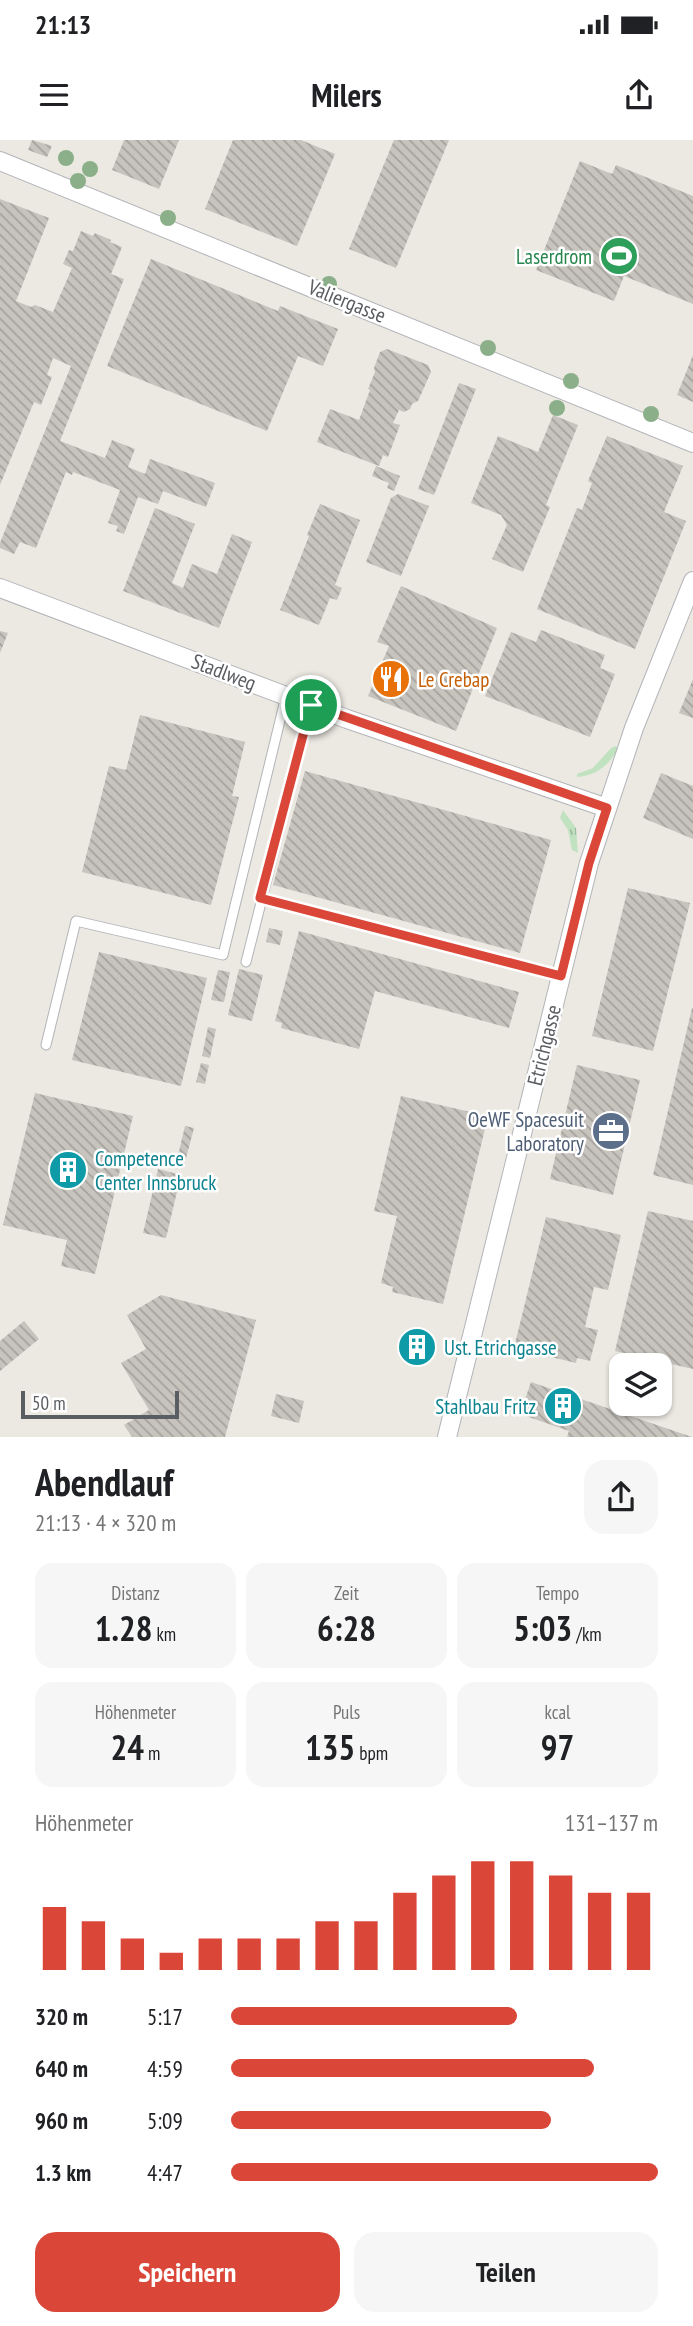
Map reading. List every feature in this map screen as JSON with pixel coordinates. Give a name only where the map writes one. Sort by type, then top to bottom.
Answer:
[{"type":"street","name":"Valiergasse","points":[[0,161],[693,443]]},
{"type":"street","name":"Etrichgasse","points":[[447,1437],[589,863],[634,728],[693,581]]},
{"type":"street","name":"Stadlweg","points":[[0,588],[286,696],[607,808]]},
{"type":"lane","points":[[47,1045],[76,921],[223,955],[286,696]]},
{"type":"lane","points":[[246,962],[260,898],[311,705]]},
{"type":"lane","points":[[260,898],[561,976]]},
{"type":"green space","points":[[616,746],[618,749],[601,769],[577,777],[577,774],[593,768]]},
{"type":"green space","points":[[563,810],[576,828],[578,853],[572,850],[568,830],[560,818]]},
{"type":"building","points":[[32,140],[52,146],[47,157],[28,150]]},
{"type":"building","points":[[124,140],[179,140],[159,189],[112,170]]},
{"type":"building","points":[[233,140],[301,140],[335,154],[297,246],[205,209]]},
{"type":"building","points":[[394,140],[449,140],[396,268],[349,249]]},
{"type":"building","points":[[580,161],[612,174],[616,165],[693,196],[693,304],[624,276],[614,301],[536,270]]},
{"type":"building","points":[[0,199],[49,218],[16,301],[31,307],[35,305],[53,312],[72,268],[63,264],[69,250],[73,251],[81,231],[93,236],[95,233],[122,247],[111,274],[124,279],[60,441],[105,458],[112,440],[135,449],[128,467],[145,474],[150,459],[215,483],[206,507],[163,491],[158,504],[138,497],[124,534],[116,531],[118,526],[108,523],[120,490],[73,472],[72,475],[66,472],[36,548],[20,542],[14,554],[0,548],[71,366],[53,358],[47,375],[52,377],[41,405],[34,402],[0,485]]},
{"type":"building","points":[[151,259],[278,311],[280,306],[338,329],[323,366],[298,356],[267,431],[107,366]]},
{"type":"building","points":[[387,349],[428,365],[431,372],[418,401],[404,412],[399,410],[393,423],[400,425],[388,457],[383,455],[379,466],[317,442],[330,409],[359,420],[380,352]]},
{"type":"building","points":[[693,355],[693,402],[677,395]]},
{"type":"building","points":[[459,383],[476,389],[434,495],[418,489]]},
{"type":"building","points":[[553,415],[578,425],[546,505],[550,507],[523,572],[492,559],[507,525],[501,515],[471,503],[498,436],[538,452]]},
{"type":"building","points":[[607,436],[683,466],[664,512],[686,521],[635,649],[537,609],[577,508],[582,510],[592,483],[588,481]]},
{"type":"building","points":[[376,466],[400,476],[394,491],[387,488],[389,483],[372,476]]},
{"type":"building","points":[[398,494],[429,506],[401,576],[366,562],[391,498]]},
{"type":"building","points":[[320,504],[360,520],[335,585],[342,588],[337,600],[330,598],[319,625],[280,610]]},
{"type":"building","points":[[155,508],[195,524],[172,583],[183,588],[192,564],[217,574],[232,534],[252,542],[219,628],[123,591]]},
{"type":"building","points":[[401,586],[497,628],[456,731],[368,696],[389,646],[377,642]]},
{"type":"building","points":[[541,630],[605,655],[600,668],[615,674],[590,737],[485,696],[511,632],[536,642]]},
{"type":"building","points":[[0,631],[8,633],[0,653]]},
{"type":"building","points":[[693,679],[693,718],[679,713]]},
{"type":"building","points":[[140,715],[245,742],[232,796],[239,797],[211,905],[82,872],[109,766],[126,770]]},
{"type":"building","points":[[305,771],[551,840],[520,953],[273,885]]},
{"type":"building","points":[[661,773],[693,786],[693,839],[643,818]]},
{"type":"building","points":[[628,888],[690,903],[653,1051],[592,1036]]},
{"type":"building","points":[[269,928],[283,931],[280,945],[266,942]]},
{"type":"building","points":[[299,931],[519,992],[509,1028],[375,991],[359,1049],[281,1028],[282,1023],[275,1021]]},
{"type":"building","points":[[99,952],[207,978],[181,1086],[72,1060]]},
{"type":"building","points":[[239,969],[263,975],[252,1021],[228,1015]]},
{"type":"building","points":[[218,970],[230,972],[224,1002],[211,1000]]},
{"type":"building","points":[[693,1008],[693,1185],[653,1175]]},
{"type":"building","points":[[208,1027],[216,1029],[210,1058],[202,1056]]},
{"type":"building","points":[[201,1063],[209,1065],[205,1084],[196,1082]]},
{"type":"building","points":[[577,1065],[640,1080],[613,1195],[550,1179]]},
{"type":"building","name":"Competence Center Innsbruck","points":[[35,1093],[133,1116],[95,1274],[61,1266],[67,1240],[3,1225]]},
{"type":"building","points":[[401,1096],[488,1116],[443,1304],[392,1292],[393,1287],[381,1283],[397,1216],[374,1211]]},
{"type":"building","points":[[185,1126],[194,1128],[184,1166],[176,1164]]},
{"type":"building","points":[[158,1169],[181,1175],[166,1238],[143,1233]]},
{"type":"building","points":[[648,1211],[693,1221],[693,1369],[672,1364],[672,1353],[615,1351]]},
{"type":"building","points":[[546,1217],[621,1235],[608,1290],[594,1287],[585,1327],[598,1330],[590,1361],[577,1358],[576,1363],[514,1348]]},
{"type":"building","points":[[161,1295],[256,1320],[225,1437],[132,1437],[124,1425],[149,1410],[121,1363],[146,1349],[127,1315]]},
{"type":"building","points":[[24,1321],[39,1339],[0,1371],[0,1341]]},
{"type":"building","name":"Ust. Etrichgasse","points":[[407,1340],[430,1345],[428,1355],[405,1350]]},
{"type":"building","name":"Stahlbau Fritz","points":[[531,1382],[609,1409],[609,1416],[631,1416],[692,1437],[567,1437],[569,1431],[520,1414]]},
{"type":"building","points":[[276,1394],[304,1401],[299,1423],[271,1416]]},
{"type":"place","name":"Laserdrom","points":[[619,256]]},
{"type":"place","name":"Le Crebap","points":[[391,679]]},
{"type":"place","name":"OeWF Spacesuit Laboratory","points":[[611,1131]]},
{"type":"place","name":"Competence Center Innsbruck","points":[[68,1170]]},
{"type":"place","name":"Ust. Etrichgasse","points":[[417,1347]]},
{"type":"place","name":"Stahlbau Fritz","points":[[563,1406]]},
{"type":"route","points":[[311,705],[607,808],[589,863],[561,976],[260,898],[311,705]]}]
